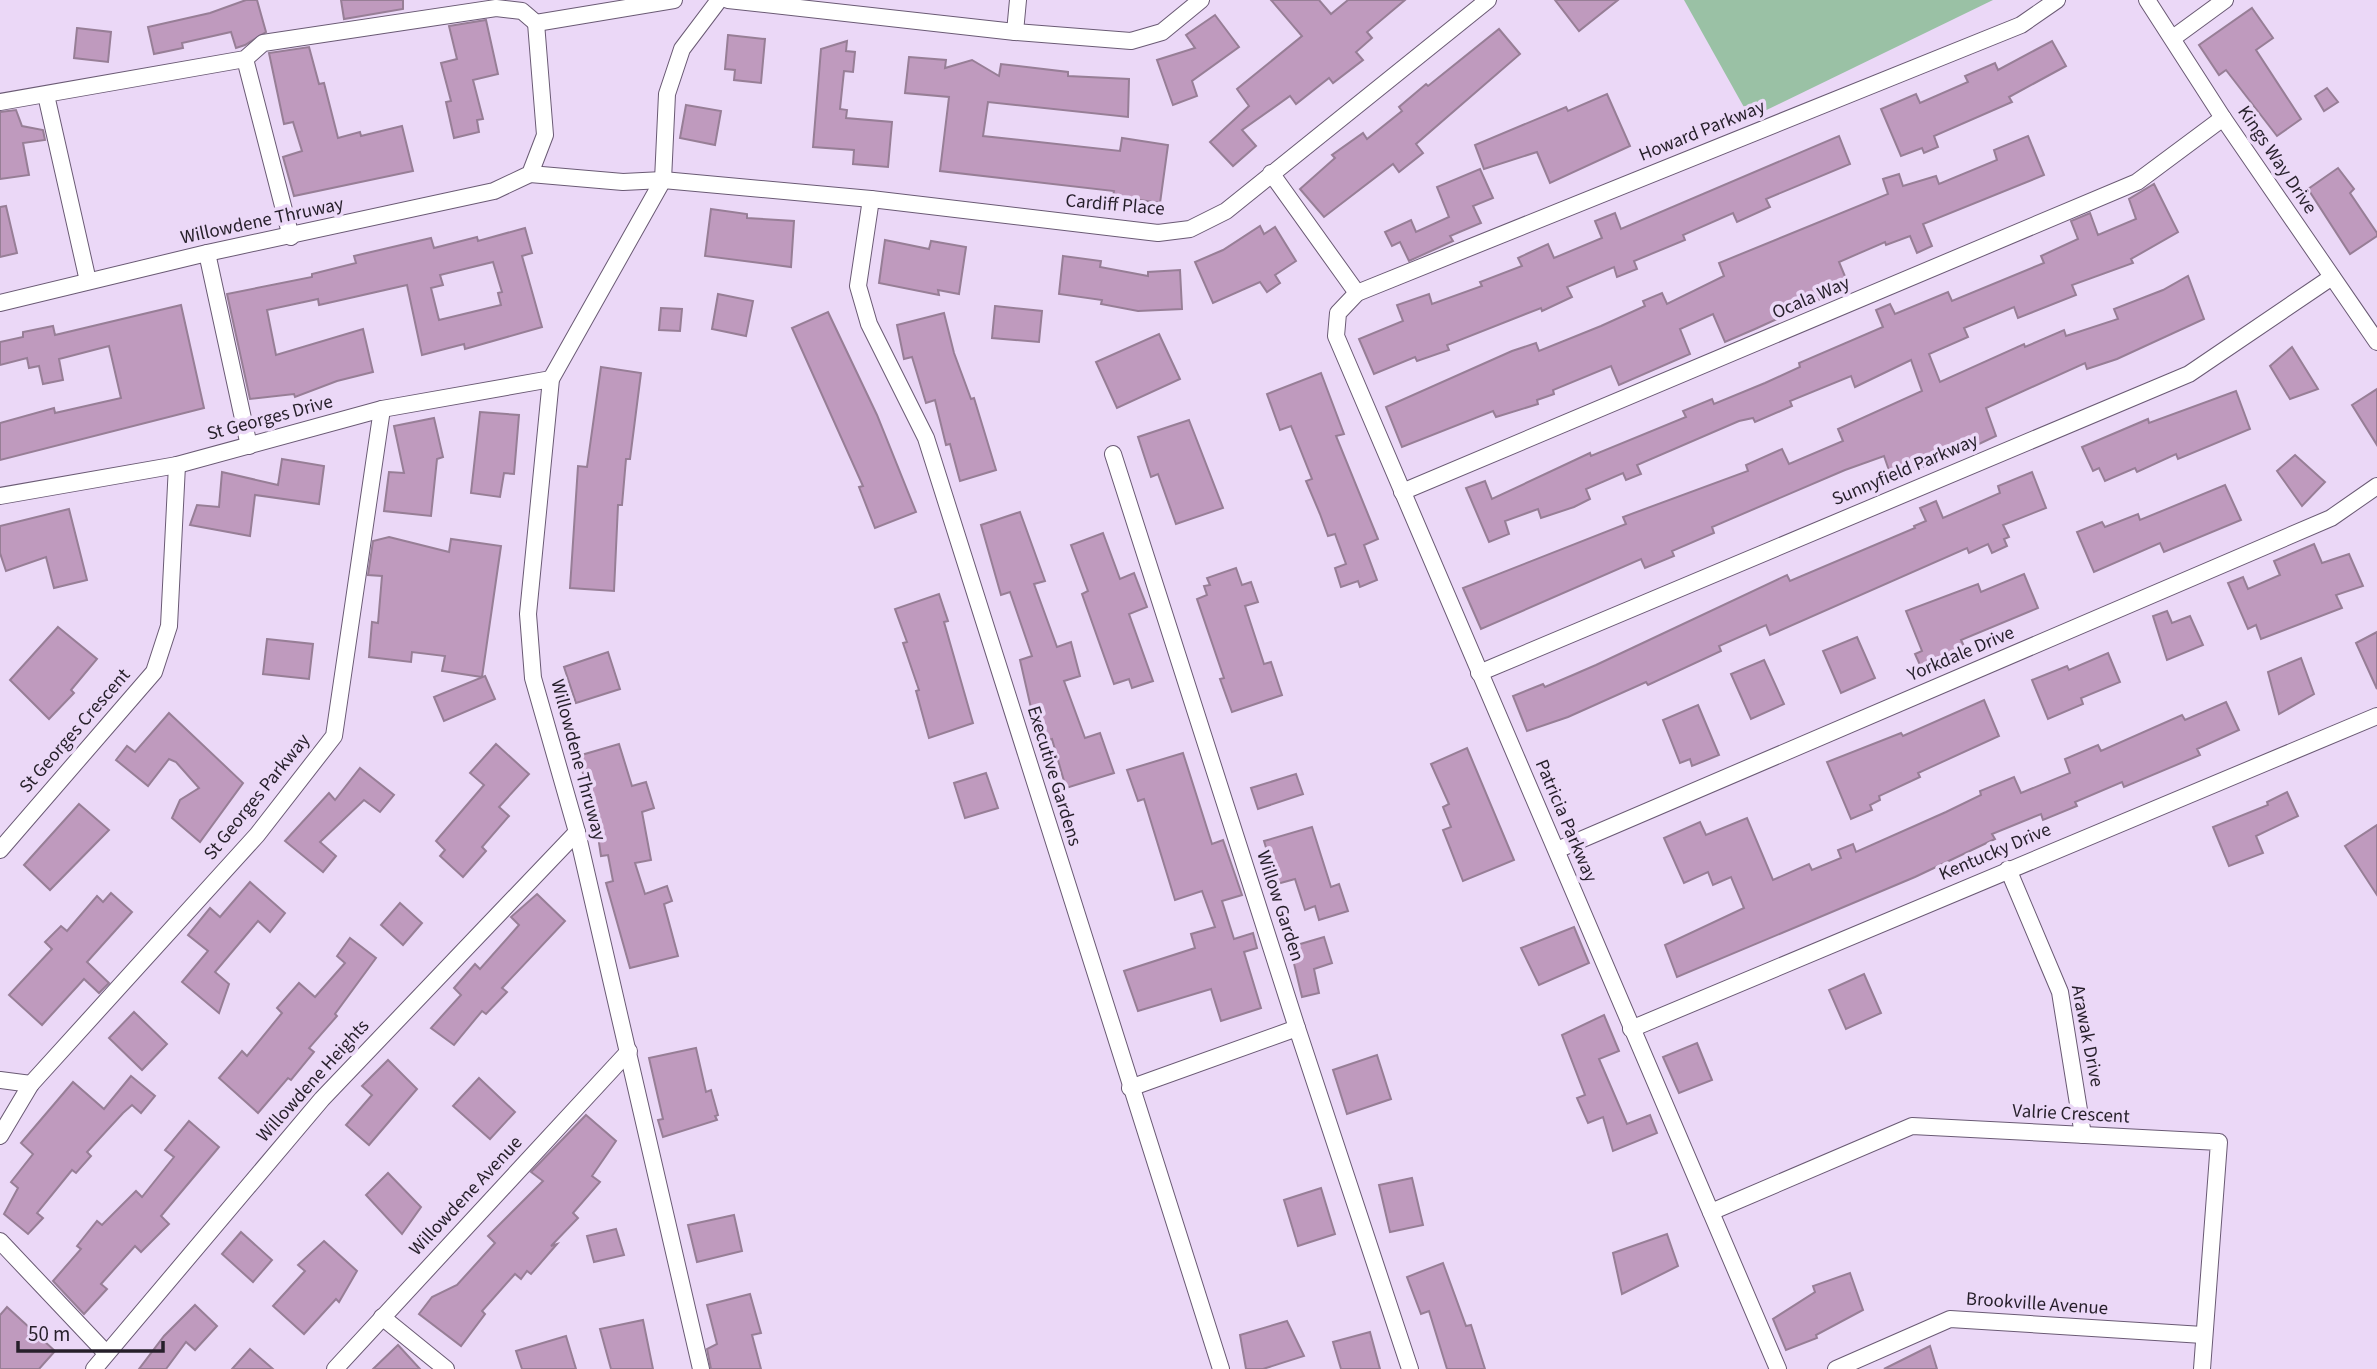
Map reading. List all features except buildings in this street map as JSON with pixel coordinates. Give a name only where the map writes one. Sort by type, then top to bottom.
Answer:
[{"type":"street","points":[[536,23],[674,0]]},
{"type":"street","name":"Willowdene Thruway","points":[[701,1369],[577,832],[533,678],[528,614],[551,379],[663,180],[667,94],[682,48],[719,0]]},
{"type":"street","points":[[728,0],[829,5],[1015,32],[1131,41],[1162,32],[1201,0]]},
{"type":"street","points":[[1015,32],[1018,0]]},
{"type":"street","name":"Cardiff Place","points":[[663,180],[871,199],[1158,233],[1190,229],[1226,211],[1488,0]]},
{"type":"street","name":"Howard Parkway","points":[[1357,293],[2021,25],[2057,0]]},
{"type":"street","name":"Kings Way Drive","points":[[2147,0],[2222,118],[2377,342]]},
{"type":"street","points":[[2173,38],[2225,0]]},
{"type":"street","points":[[0,102],[246,60],[263,43],[496,8],[522,11],[536,23],[545,135],[530,174],[623,182],[663,180]]},
{"type":"street","points":[[246,60],[291,237]]},
{"type":"street","points":[[46,96],[88,281]]},
{"type":"street","name":"Ocala Way","points":[[1402,492],[2137,182],[2222,118]]},
{"type":"street","points":[[1271,173],[1357,293]]},
{"type":"street","name":"Willowdene Thruway","points":[[0,303],[207,253],[494,191],[530,174]]},
{"type":"street","name":"Executive Gardens","points":[[871,199],[858,286],[869,324],[926,438],[1221,1369]]},
{"type":"street","points":[[207,253],[249,446]]},
{"type":"street","name":"Sunnyfield Parkway","points":[[1479,673],[2189,374],[2332,277]]},
{"type":"street","name":"Patricia Parkway","points":[[1357,293],[1338,313],[1336,336],[1778,1369]]},
{"type":"street","name":"St Georges Drive","points":[[0,496],[177,465],[382,409],[551,379]]},
{"type":"street","name":"St Georges Parkway","points":[[0,1136],[31,1084],[257,835],[334,736],[382,409]]},
{"type":"street","name":"Willow Garden","points":[[1113,454],[1297,1028],[1410,1369]]},
{"type":"street","name":"St Georges Crescent","points":[[0,850],[154,672],[169,626],[177,465]]},
{"type":"street","name":"Yorkdale Drive","points":[[1557,850],[2331,518],[2377,486]]},
{"type":"street","name":"Kentucky Drive","points":[[1631,1029],[2008,869],[2374,724]]},
{"type":"street","name":"Willowdene Heights","points":[[94,1369],[104,1352],[322,1099],[577,832]]},
{"type":"street","name":"Arawak Drive","points":[[2008,869],[2060,992],[2083,1135]]},
{"type":"street","points":[[1130,1088],[1297,1028]]},
{"type":"street","name":"Willowdene Avenue","points":[[335,1369],[629,1051]]},
{"type":"street","points":[[0,1080],[31,1084]]},
{"type":"street","name":"Valrie Crescent","points":[[1711,1212],[1912,1126],[2219,1142],[2202,1369]]},
{"type":"street","points":[[0,1241],[104,1352]]},
{"type":"street","points":[[382,1317],[446,1369]]},
{"type":"street","name":"Brookville Avenue","points":[[1836,1369],[1950,1319],[2203,1335]]},
{"type":"green space","points":[[1684,0],[1993,0],[1750,118]]}]
